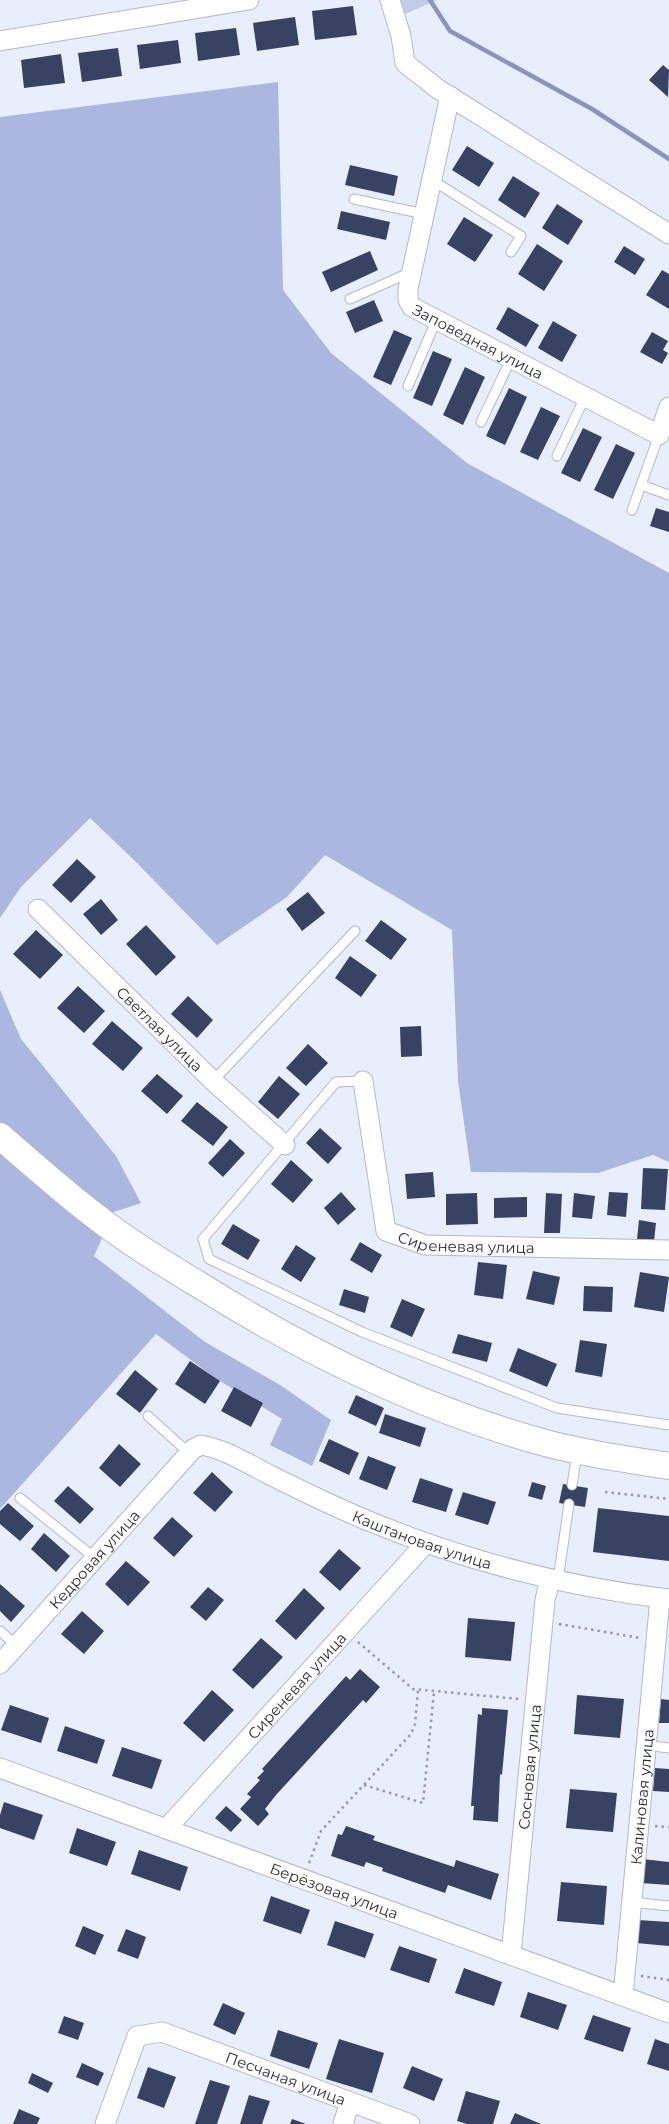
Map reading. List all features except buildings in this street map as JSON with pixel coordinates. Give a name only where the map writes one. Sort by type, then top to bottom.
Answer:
[{"type":"street","points":[[0,40],[249,0]]},
{"type":"street","points":[[390,0],[401,36],[404,63],[438,89],[669,234]]},
{"type":"street","name":"Заповедная улица","points":[[450,96],[411,272],[408,300],[412,307],[659,435]]},
{"type":"street","points":[[659,435],[669,407]]},
{"type":"street","name":"Светлая улица","points":[[38,909],[213,1081],[285,1145]]},
{"type":"street","name":"Сиреневая улица","points":[[363,1081],[386,1231],[425,1245],[669,1250]]},
{"type":"street","points":[[0,1136],[90,1213],[147,1252],[293,1341],[405,1395],[452,1413],[538,1441],[669,1466]]},
{"type":"street","name":"Каштановая улица","points":[[189,1453],[201,1445],[210,1446],[313,1497],[426,1543],[512,1570],[554,1580],[664,1599]]},
{"type":"street","name":"Кедровая улица","points":[[0,1664],[189,1453]]},
{"type":"street","name":"Сиреневая улица","points":[[166,1828],[426,1543]]},
{"type":"street","name":"Сосновая улица","points":[[511,1955],[543,1621],[554,1580]]},
{"type":"street","name":"Калиновая улица","points":[[623,1996],[656,1640],[664,1599]]},
{"type":"street","name":"Берёзовая улица","points":[[0,1768],[669,2013]]},
{"type":"street","name":"Песчаная улица","points":[[109,2123],[137,2036],[162,2032],[410,2124]]},
{"type":"street","points":[[343,2124],[350,2102]]},
{"type":"lane","points":[[432,179],[521,236],[511,252]]},
{"type":"lane","points":[[354,198],[424,214]]},
{"type":"lane","points":[[350,298],[411,272]]},
{"type":"lane","points":[[408,386],[436,321]]},
{"type":"lane","points":[[481,422],[511,359]]},
{"type":"lane","points":[[557,456],[585,397]]},
{"type":"lane","points":[[632,510],[659,435]]},
{"type":"lane","points":[[640,485],[669,495]]},
{"type":"lane","points":[[213,1081],[355,931]]},
{"type":"lane","points":[[363,1081],[336,1082],[285,1145],[203,1239],[208,1259],[362,1332],[557,1408],[669,1426]]},
{"type":"lane","points":[[148,1416],[189,1453]]},
{"type":"lane","points":[[572,1486],[578,1450]]},
{"type":"lane","points":[[20,1498],[95,1558]]},
{"type":"lane","points":[[554,1580],[569,1504]]},
{"type":"lane","points":[[0,1631],[16,1646]]},
{"type":"lane","points":[[646,1745],[669,1748]]},
{"type":"lane","points":[[632,1902],[669,1906]]},
{"type":"path","points":[[605,1492],[669,1500]]},
{"type":"path","points":[[543,1621],[656,1640]]},
{"type":"path","points":[[346,1631],[409,1687],[434,1692],[535,1700]]},
{"type":"path","points":[[303,1879],[318,1834],[414,1729],[418,1690]]},
{"type":"path","points":[[364,1785],[423,1803],[434,1692]]},
{"type":"path","points":[[625,1974],[669,1980]]},
{"type":"shaded area","points":[[399,0],[437,0],[405,14]]},
{"type":"shaded area","points":[[278,82],[283,290],[331,353],[467,463],[669,573],[669,1162],[653,1155],[598,1173],[471,1172],[458,1081],[452,930],[325,855],[287,897],[217,945],[90,818],[21,887],[0,918],[0,117]]},
{"type":"shaded area","points":[[0,990],[21,1039],[116,1156],[141,1203],[114,1212],[94,1256],[205,1342],[280,1385],[331,1420],[312,1466],[270,1445],[282,1419],[215,1378],[156,1334],[0,1509]]},
{"type":"waterway","points":[[430,0],[450,31],[592,109],[669,159]]}]
